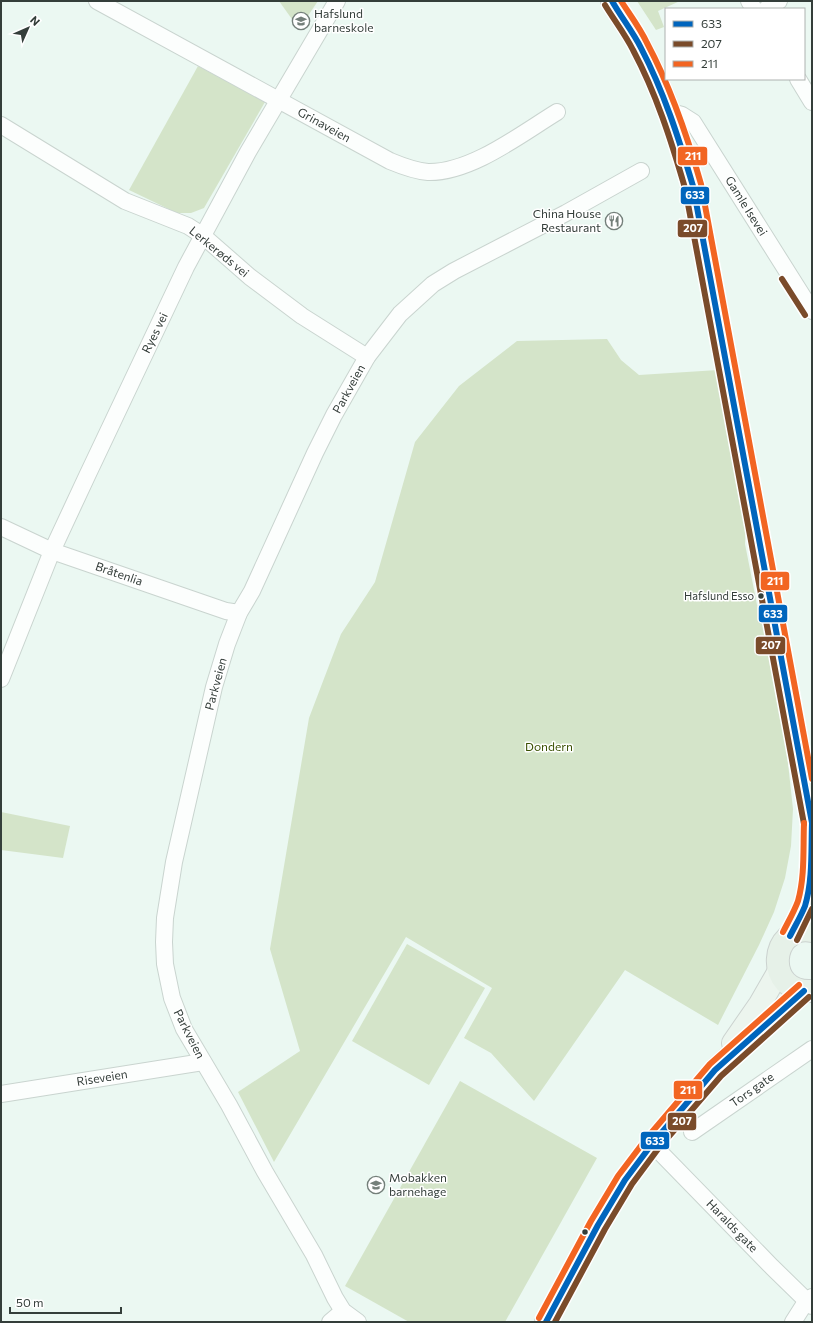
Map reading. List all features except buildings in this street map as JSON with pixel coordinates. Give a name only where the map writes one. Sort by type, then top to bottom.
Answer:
[{"type":"highway","points":[[612,1],[640,47],[671,112],[693,186],[812,823],[809,885],[805,905],[790,936]]},
{"type":"highway","points":[[808,991],[796,989],[788,985],[779,971],[777,961],[778,952],[783,943],[790,936],[799,931],[812,931]]},
{"type":"main road","points":[[546,1322],[598,1225],[626,1180],[652,1144],[715,1070],[760,1004],[779,971]]},
{"type":"main road","points":[[715,1070],[756,1033],[808,991]]},
{"type":"street","name":"Grinaveien","points":[[96,1],[278,101],[390,161],[409,169],[430,172],[454,168],[480,160],[557,112]]},
{"type":"street","name":"Ryes vei","points":[[1,679],[52,551],[202,235],[248,152],[337,1]]},
{"type":"street","points":[[768,8],[779,1]]},
{"type":"street","points":[[799,80],[812,102]]},
{"type":"street","name":"Gamle Isevei","points":[[671,112],[682,115],[693,122],[812,311]]},
{"type":"street","name":"Lerkerøds vei","points":[[1,124],[125,201],[188,226],[202,235],[250,276],[302,316],[367,357]]},
{"type":"street","name":"Parkveien","points":[[358,1322],[343,1311],[314,1255],[264,1172],[229,1105],[203,1062],[179,1018],[172,998],[165,964],[165,918],[174,862],[215,681],[239,613],[255,584],[318,446],[367,357],[400,314],[433,284],[454,271],[562,215],[641,171]]},
{"type":"street","name":"Bråtenlia","points":[[1,528],[52,551],[226,611],[239,613]]},
{"type":"street","name":"Tors gate","points":[[692,1132],[812,1049]]},
{"type":"street","name":"Riseveien","points":[[1,1094],[203,1062]]},
{"type":"street","name":"Haralds gate","points":[[652,1144],[775,1270],[810,1301]]},
{"type":"street","points":[[793,1322],[810,1301]]},
{"type":"street","points":[[330,1322],[343,1311]]},
{"type":"green space","points":[[279,1],[318,1],[299,29]]},
{"type":"green space","points":[[637,1],[680,1],[658,11],[664,27],[656,30]]},
{"type":"green space","points":[[198,66],[265,102],[204,208],[191,213],[177,213],[129,190]]},
{"type":"green space","name":"Dondern","points":[[607,339],[621,360],[639,375],[718,370],[746,522],[745,544],[759,615],[768,636],[775,664],[793,809],[791,846],[785,878],[774,912],[759,945],[718,1025],[625,970],[534,1101],[491,1053],[464,1038],[492,988],[406,937],[274,1162],[238,1092],[300,1051],[270,949],[309,718],[341,634],[375,582],[415,442],[459,386],[517,341]]},
{"type":"green space","points":[[1,812],[70,826],[63,858],[1,850]]},
{"type":"green space","points":[[407,944],[485,988],[429,1085],[352,1041]]},
{"type":"green space","points":[[460,1081],[597,1158],[505,1322],[409,1322],[345,1286]]},
{"type":"transit line","name":"633","points":[[612,1],[638,42],[657,82],[676,133],[693,186],[812,823]]},
{"type":"transit line","name":"211","points":[[621,1],[641,32],[665,79]]},
{"type":"transit line","name":"207","points":[[605,5],[630,44],[649,83],[685,188],[804,824]]},
{"type":"transit line","name":"211","points":[[665,80],[684,130],[701,184],[812,779]]},
{"type":"transit line","name":"207","points":[[782,279],[805,315]]},
{"type":"transit line","name":"211","points":[[783,932],[793,913],[800,892],[803,872],[804,823]]},
{"type":"transit line","name":"633","points":[[790,936],[805,906],[808,896],[811,864],[812,823]]},
{"type":"transit line","name":"207","points":[[797,940],[812,909]]},
{"type":"transit line","name":"211","points":[[539,1318],[591,1221],[618,1176],[646,1139],[710,1064],[799,985]]},
{"type":"transit line","name":"633","points":[[546,1322],[598,1225],[625,1180],[652,1144],[715,1070],[804,991]]},
{"type":"transit line","name":"207","points":[[555,1322],[605,1229],[632,1184],[658,1149],[721,1076],[809,997]]},
{"type":"place","name":"Hafslund barneskole","points":[[301,21]]},
{"type":"place","name":"China House Restaurant","points":[[614,221]]},
{"type":"place","name":"Hafslund Esso","points":[[761,596]]},
{"type":"place","name":"Mobakken barnehage","points":[[376,1185]]}]
